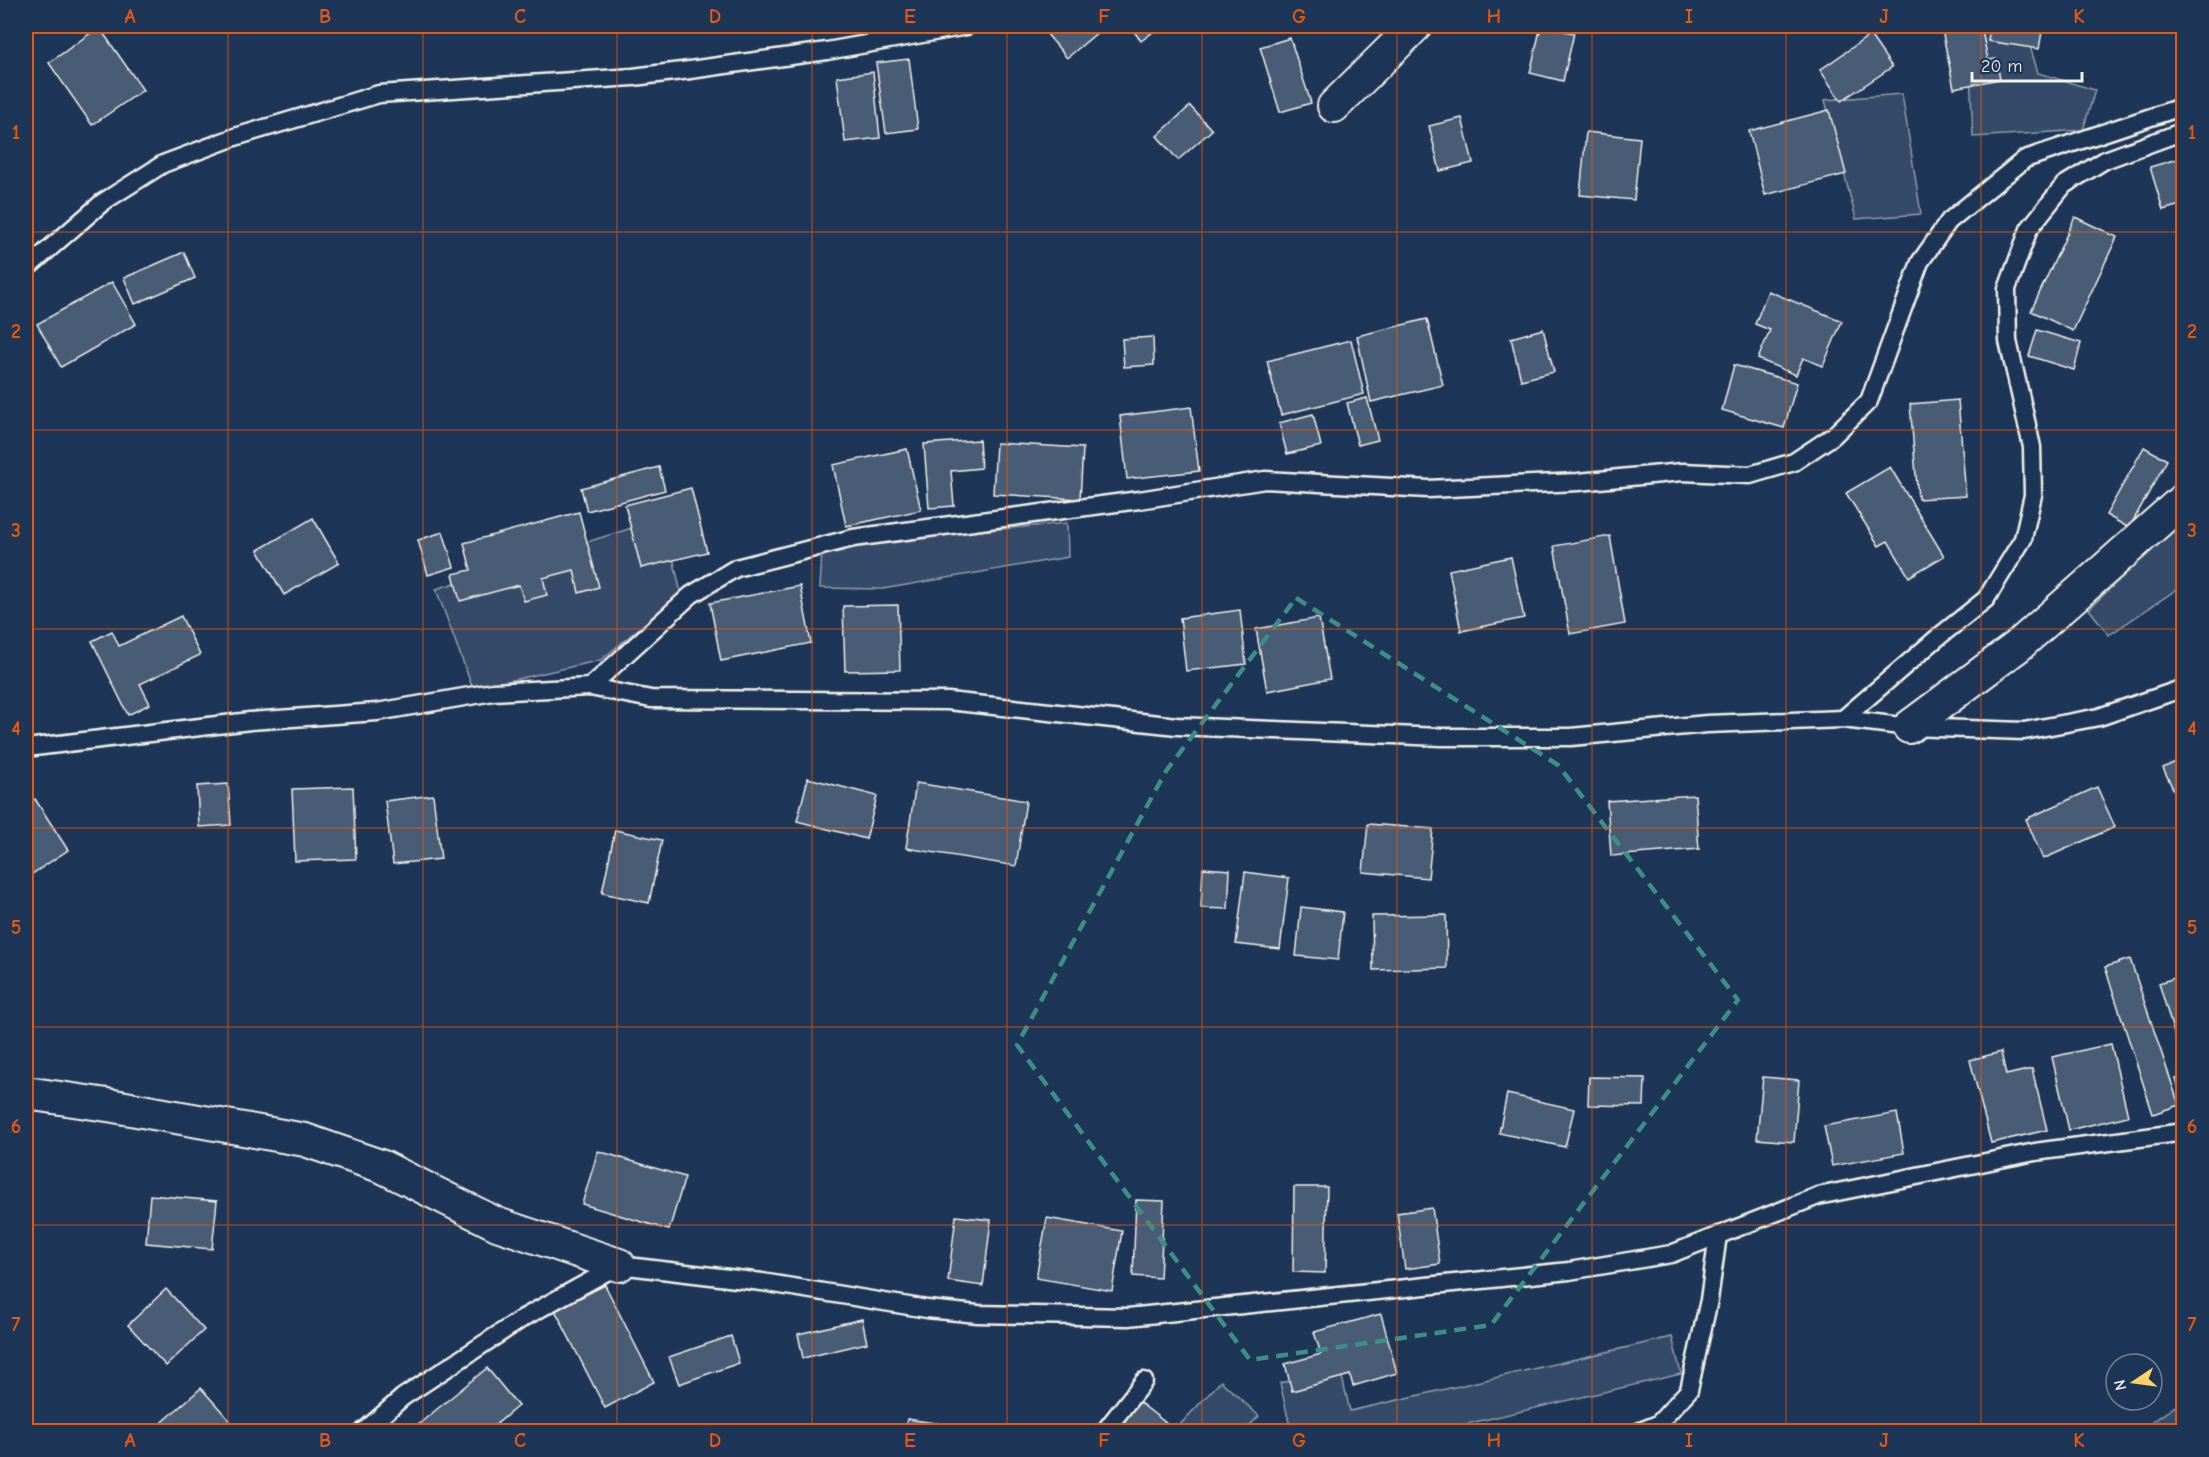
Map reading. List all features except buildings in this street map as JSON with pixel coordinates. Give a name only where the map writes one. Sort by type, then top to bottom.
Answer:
[{"type":"street","points":[[1334,106],[1415,26]]},
{"type":"street","points":[[1909,727],[2018,646],[2184,499]]},
{"type":"street","points":[[26,1093],[305,1140],[383,1167],[497,1224],[619,1265]]},
{"type":"lane","points":[[26,269],[104,202],[164,164],[235,137],[380,94],[679,72],[827,51],[967,26]]},
{"type":"lane","points":[[590,687],[691,595],[736,568],[854,538],[1139,500],[1265,480],[1428,489],[1578,482],[1682,472],[1750,475],[1794,462],[1833,436],[1869,401],[1920,262],[1949,221],[2025,159],[2184,106]]},
{"type":"lane","points":[[1843,718],[1986,599],[2023,539],[2033,495],[2032,447],[2008,341],[2007,289],[2029,229],[2064,185],[2105,160],[2184,131]]},
{"type":"lane","points":[[26,748],[250,721],[377,712],[493,692],[590,687],[651,699],[948,701],[1178,726],[1441,737],[1571,737],[1707,724],[1843,718],[1909,727],[2024,731],[2099,717],[2184,688]]},
{"type":"lane","points":[[363,1431],[403,1397],[523,1318],[619,1265],[762,1282],[927,1310],[978,1314],[1128,1317],[1569,1271],[1671,1254],[1818,1196],[2035,1152],[2184,1132]]},
{"type":"lane","points":[[1638,1431],[1658,1424],[1689,1390],[1709,1300],[1718,1235]]},
{"type":"lane","points":[[1104,1431],[1144,1380]]},
{"type":"highlighted area","points":[[1296,598],[1558,765],[1738,1000],[1491,1325],[1250,1360],[1017,1045],[1166,771]]},
{"type":"shaded area","points":[[1968,26],[2024,26],[2038,73],[2095,90],[2083,130],[1973,137]]},
{"type":"shaded area","points":[[1902,94],[1921,214],[1856,219],[1825,100]]},
{"type":"shaded area","points":[[664,518],[681,593],[601,660],[473,689],[436,589]]},
{"type":"shaded area","points":[[2183,518],[2183,585],[2109,635],[2089,609]]},
{"type":"shaded area","points":[[1067,523],[1068,557],[883,589],[820,588],[822,551],[865,541]]},
{"type":"shaded area","points":[[1672,1337],[1681,1374],[1432,1432],[1291,1431],[1280,1383],[1340,1369],[1350,1411]]},
{"type":"shaded area","points":[[1221,1381],[1259,1416],[1244,1431],[1174,1431]]},
{"type":"shaded area","points":[[2183,1401],[2183,1431],[2139,1431]]}]
